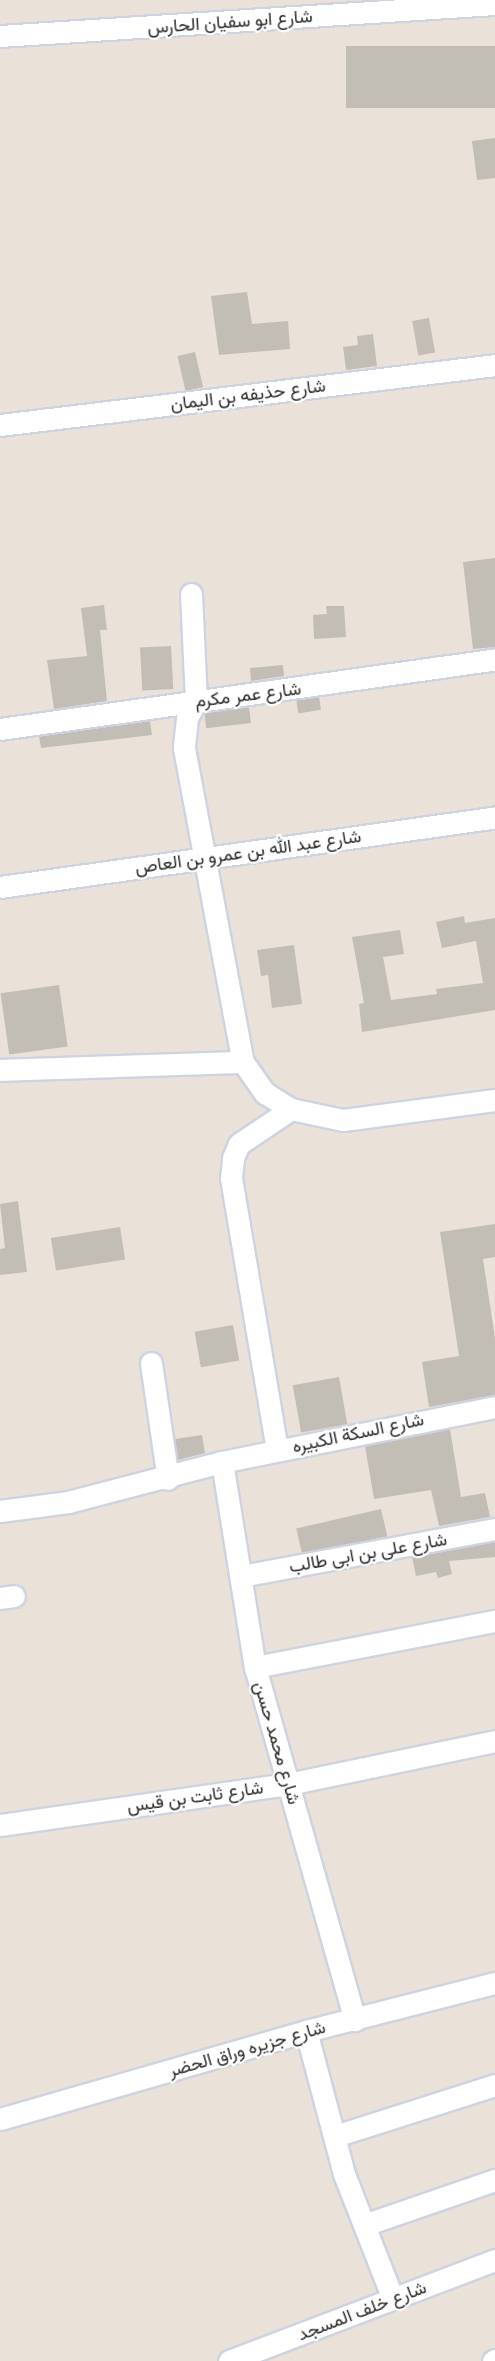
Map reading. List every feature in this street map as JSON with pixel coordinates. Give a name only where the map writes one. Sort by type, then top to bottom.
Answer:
[{"type":"street","name":"شارع ابو سفيان الحارس","points":[[0,36],[495,4]]},
{"type":"street","name":"شارع حذيفه بن اليمان","points":[[0,425],[495,364]]},
{"type":"street","points":[[191,594],[196,701],[187,718],[184,748],[243,1062],[265,1093],[291,1108],[343,1120],[495,1100]]},
{"type":"street","name":"شارع عمر مكرم","points":[[0,729],[495,659]]},
{"type":"street","name":"شارع عبد الله بن عمرو بن العاص","points":[[0,887],[495,818]]},
{"type":"street","points":[[0,1070],[243,1062]]},
{"type":"street","points":[[277,1450],[231,1178],[233,1158],[239,1144],[291,1108]]},
{"type":"street","points":[[151,1363],[168,1479]]},
{"type":"street","name":"شارع السكة الكبيره","points":[[0,1511],[68,1502],[168,1479],[222,1462],[495,1407]]},
{"type":"street","name":"شارع محمد حسن","points":[[222,1462],[255,1667],[355,2020]]},
{"type":"street","name":"شارع على بن ابى طالب","points":[[241,1576],[495,1529]]},
{"type":"street","points":[[255,1667],[495,1621]]},
{"type":"street","name":"شارع ثابت بن قيس","points":[[0,1825],[288,1784],[495,1741]]},
{"type":"street","name":"شارع جزيره وراق الحضر","points":[[0,2120],[306,2031],[495,1983]]},
{"type":"street","points":[[306,2031],[335,2136],[364,2225],[393,2299]]},
{"type":"street","points":[[335,2136],[495,2085]]},
{"type":"street","points":[[364,2225],[495,2180]]},
{"type":"street","name":"شارع خلف المسجد","points":[[229,2361],[495,2259]]},
{"type":"building","points":[[346,46],[495,46],[495,108],[346,108]]},
{"type":"building","points":[[495,138],[495,178],[477,180],[472,141]]},
{"type":"building","points":[[247,292],[252,324],[288,321],[290,349],[219,355],[211,296]]},
{"type":"building","points":[[429,318],[435,352],[418,355],[412,321]]},
{"type":"building","points":[[373,334],[377,366],[346,370],[343,347],[358,345],[357,336]]},
{"type":"building","points":[[195,352],[203,387],[186,391],[177,356]]},
{"type":"building","points":[[495,558],[495,647],[473,649],[463,562]]},
{"type":"building","points":[[104,605],[107,630],[100,630],[107,701],[54,709],[47,660],[87,656],[81,608]]},
{"type":"building","points":[[326,606],[344,606],[346,637],[314,639],[313,615],[327,614]]},
{"type":"building","points":[[171,646],[173,689],[142,691],[140,648]]},
{"type":"building","points":[[283,665],[284,676],[251,681],[250,668]]},
{"type":"building","points":[[319,697],[321,710],[298,713],[296,701]]},
{"type":"building","points":[[249,707],[251,723],[206,728],[204,712]]},
{"type":"building","points":[[150,721],[152,735],[41,748],[39,736]]},
{"type":"building","points":[[464,916],[465,923],[495,918],[495,1010],[362,1032],[359,1004],[364,1003],[352,937],[400,930],[404,954],[383,957],[391,1000],[437,994],[436,989],[483,983],[476,941],[442,948],[436,922]]},
{"type":"building","points":[[294,945],[302,1004],[272,1008],[268,975],[261,976],[257,950]]},
{"type":"building","points":[[59,985],[68,1046],[9,1055],[1,993]]},
{"type":"building","points":[[18,1201],[27,1272],[0,1275],[0,1249],[5,1248],[0,1204]]},
{"type":"building","points":[[495,1224],[495,1257],[483,1259],[495,1338],[495,1395],[429,1407],[422,1362],[459,1356],[440,1232]]},
{"type":"building","points":[[120,1227],[125,1260],[56,1271],[51,1238]]},
{"type":"building","points":[[233,1325],[239,1360],[201,1367],[195,1332]]},
{"type":"building","points":[[339,1377],[347,1424],[301,1432],[293,1385]]},
{"type":"building","points":[[450,1429],[461,1497],[485,1493],[490,1517],[439,1526],[431,1490],[374,1499],[365,1446]]},
{"type":"building","points":[[202,1435],[205,1453],[178,1460],[175,1439]]},
{"type":"building","points":[[381,1509],[387,1536],[303,1556],[296,1529]]},
{"type":"building","points":[[495,1542],[495,1557],[449,1561],[452,1574],[438,1578],[436,1572],[416,1576],[412,1557]]}]
